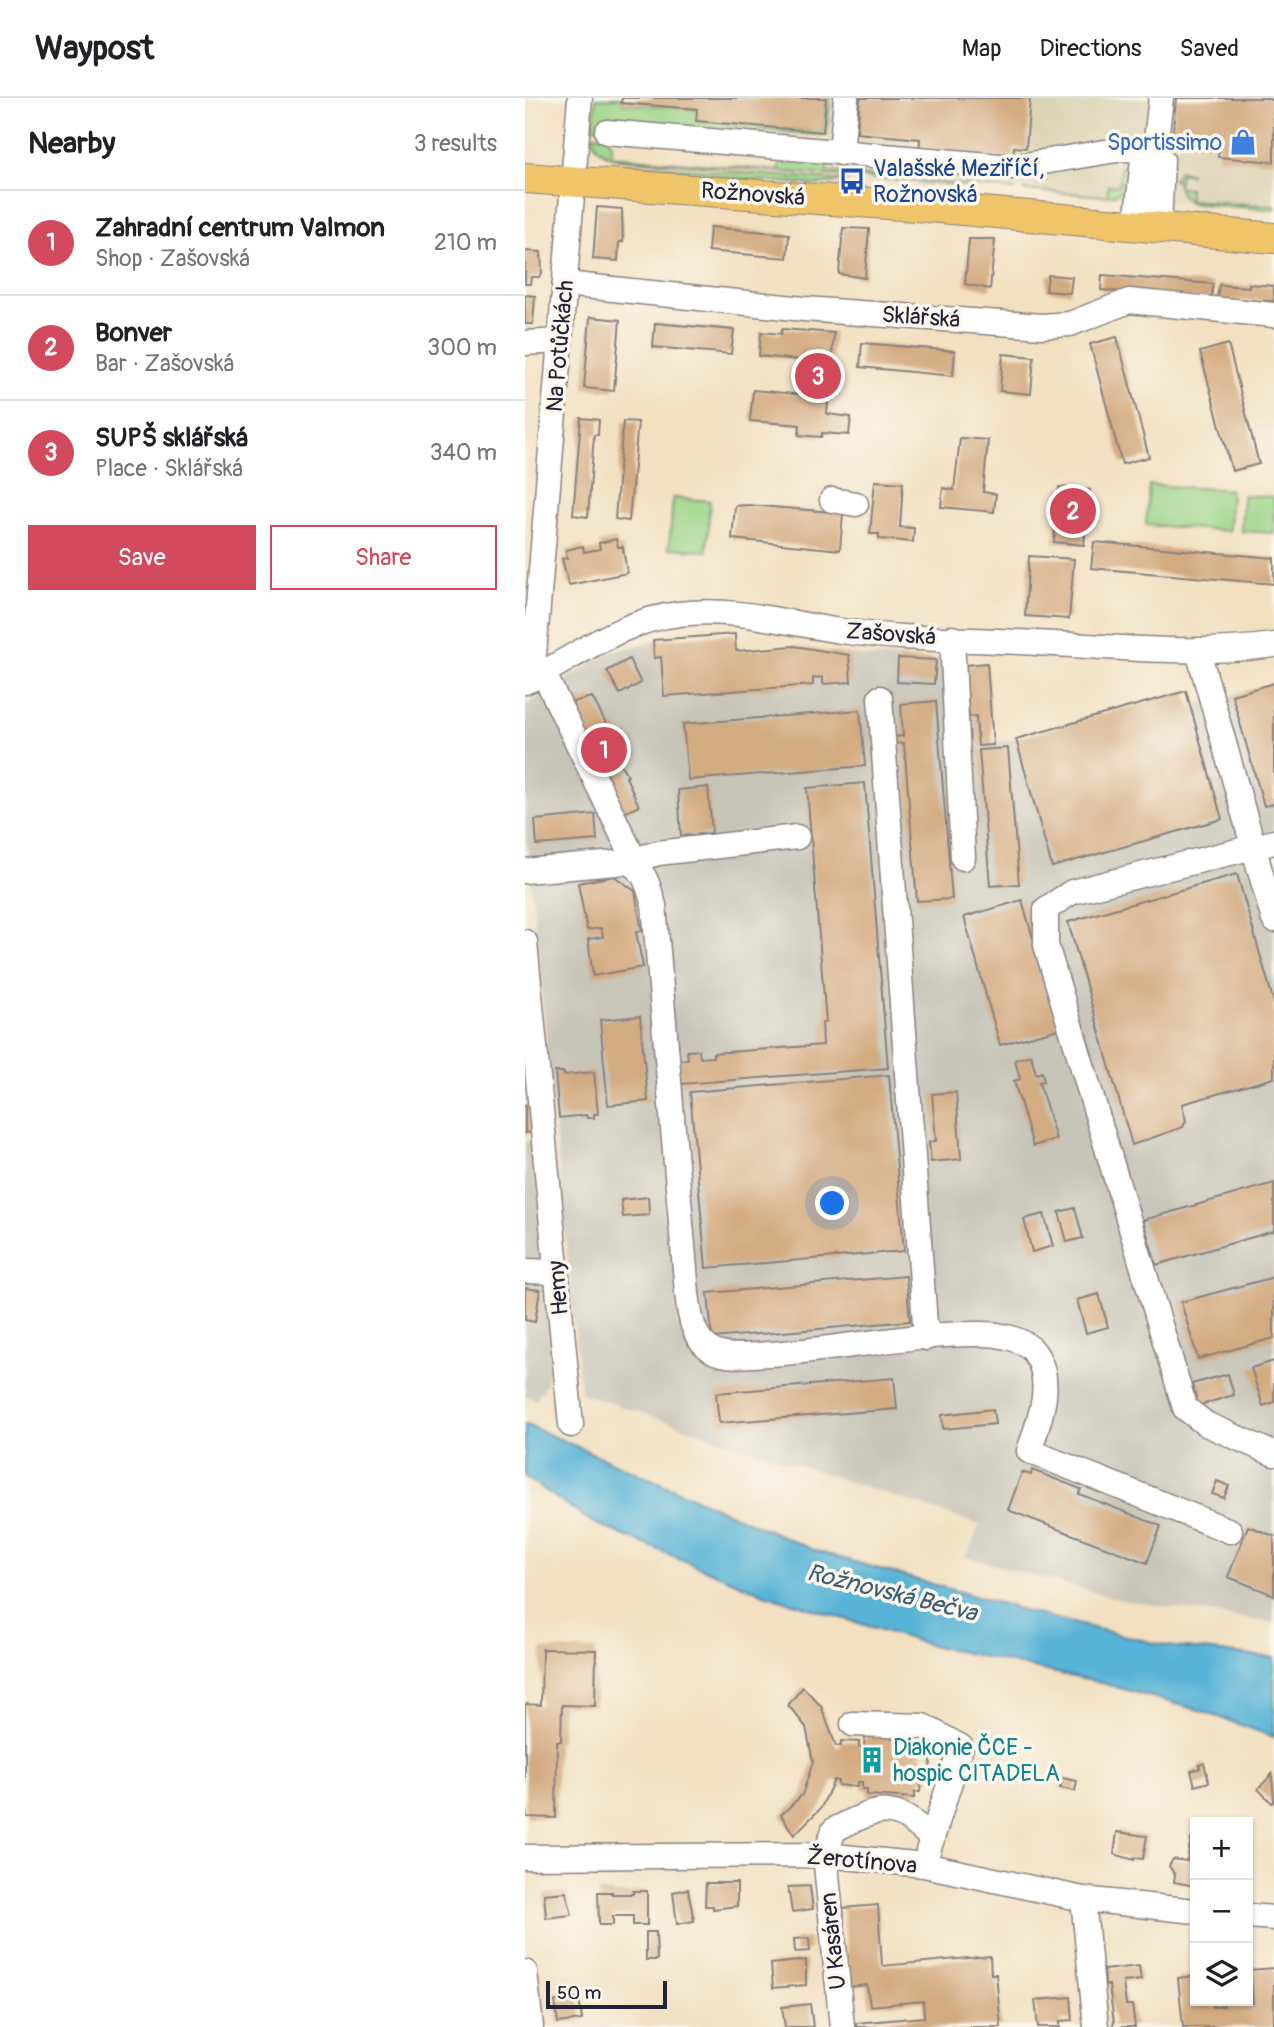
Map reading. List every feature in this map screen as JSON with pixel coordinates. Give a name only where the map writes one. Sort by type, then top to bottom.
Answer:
[{"type":"main road","name":"Rožnovská","points":[[525,178],[1274,237]]},
{"type":"street","name":"Na Potůčkách","points":[[534,678],[534,552],[560,341],[580,98]]},
{"type":"street","points":[[841,153],[846,98]]},
{"type":"street","points":[[1149,153],[1161,98]]},
{"type":"street","points":[[607,132],[1012,167],[1123,149],[1149,153],[1162,160],[1147,226]]},
{"type":"street","name":"Sklářská","points":[[565,284],[804,309],[1042,326],[1070,324],[1129,302],[1274,315]]},
{"type":"street","points":[[525,343],[560,341]]},
{"type":"street","name":"Zašovská","points":[[534,678],[598,639],[631,626],[678,614],[736,612],[842,631],[1198,651],[1274,645]]},
{"type":"street","points":[[952,638],[963,858]]},
{"type":"street","points":[[1198,651],[1263,844],[1274,920]]},
{"type":"street","points":[[534,678],[629,849],[627,862]]},
{"type":"street","points":[[880,698],[926,1338]]},
{"type":"street","points":[[525,871],[627,862],[658,853],[797,837]]},
{"type":"street","points":[[1263,844],[1072,892],[1046,909],[1046,945],[1185,1408],[1206,1424],[1274,1454]]},
{"type":"street","points":[[627,862],[638,867],[646,877],[654,905],[687,1293],[690,1321],[697,1337],[713,1352],[739,1355],[814,1352],[983,1334],[1015,1339],[1035,1353],[1045,1396],[1029,1451],[1230,1531]]},
{"type":"street","name":"Hemy","points":[[525,942],[571,1425]]},
{"type":"street","points":[[525,1271],[557,1272]]},
{"type":"street","points":[[853,1724],[923,1726],[961,1746],[924,1865]]},
{"type":"street","points":[[825,1855],[834,1830],[865,1814],[889,1812],[911,1818],[932,1839]]},
{"type":"street","name":"Žerotínova","points":[[525,1857],[825,1855],[924,1865],[1083,1899],[1190,1911]]},
{"type":"street","name":"U Kasáren","points":[[825,1855],[842,2027]]},
{"type":"street","points":[[1083,1899],[1096,2027]]},
{"type":"street","points":[[1253,1916],[1274,1918]]},
{"type":"street","points":[[525,1972],[531,2027]]},
{"type":"shaded area","points":[[830,98],[1274,98],[1274,210],[826,172]]},
{"type":"shaded area","points":[[735,634],[736,651],[794,647],[863,657],[936,660],[965,665],[987,663],[993,744],[1186,691],[1191,707],[1274,683],[1274,1623],[1122,1600],[966,1557],[980,1525],[581,1393],[525,822],[525,706],[610,652],[653,642]]},
{"type":"shaded area","points":[[535,1141],[553,1347],[546,1384],[536,1400],[525,1395],[525,1143]]},
{"type":"green space","points":[[596,98],[622,98],[622,103],[697,109],[697,121],[823,132],[826,98],[830,98],[827,136],[760,130],[759,134],[593,127]]},
{"type":"green space","points":[[592,135],[607,136],[612,144],[611,156],[779,171],[781,153],[828,157],[827,172],[1016,190],[619,159],[610,156],[601,151]]},
{"type":"green space","points":[[626,164],[848,181],[816,185],[625,170]]},
{"type":"green space","points":[[1121,166],[1129,170],[1124,188],[1107,196],[1108,185],[1119,185]]},
{"type":"green space","points":[[1179,170],[1191,174],[1180,174],[1178,186],[1177,180],[1173,180]]},
{"type":"green space","points":[[1178,187],[1189,188],[1189,200],[1274,206],[1274,210],[1191,203]]},
{"type":"green space","points":[[1149,485],[1231,490],[1229,531],[1146,525]]},
{"type":"green space","points":[[1243,495],[1274,497],[1274,533],[1241,531]]},
{"type":"green space","points":[[673,498],[710,501],[707,551],[669,548]]},
{"type":"water","name":"Rožnovská Bečva","points":[[525,1424],[816,1551],[1048,1617],[1167,1646],[1274,1658],[1274,1737],[1202,1711],[1105,1684],[930,1645],[767,1595],[594,1523],[525,1477]]},
{"type":"building","points":[[622,98],[826,98],[823,132],[696,121],[697,109],[621,103]]},
{"type":"building","points":[[860,98],[1030,98],[1026,148],[1014,147],[1013,158],[919,153],[920,139],[857,133]]},
{"type":"building","points":[[1176,98],[1266,98],[1274,101],[1274,162],[1218,157],[1219,145],[1172,141]]},
{"type":"building","points":[[597,207],[622,209],[623,242],[619,242],[618,261],[593,259]]},
{"type":"building","points":[[710,227],[789,234],[787,258],[708,251]]},
{"type":"building","points":[[843,228],[869,229],[865,278],[839,274]]},
{"type":"building","points":[[969,239],[995,239],[990,289],[965,284]]},
{"type":"building","points":[[525,251],[541,252],[542,273],[539,277],[531,277],[530,284],[525,284]]},
{"type":"building","points":[[1048,275],[1072,277],[1070,293],[1046,291]]},
{"type":"building","points":[[1102,275],[1213,284],[1211,300],[1101,290]]},
{"type":"building","points":[[1249,284],[1274,286],[1274,301],[1217,300],[1219,285],[1249,287]]},
{"type":"building","points":[[525,295],[535,296],[533,324],[525,324]]},
{"type":"building","points":[[590,317],[620,320],[614,391],[584,388]]},
{"type":"building","points":[[655,323],[734,330],[731,354],[653,347]]},
{"type":"building","points":[[782,329],[834,333],[827,414],[851,417],[849,435],[799,435],[800,425],[750,421],[753,390],[805,395],[808,361],[759,356],[761,332],[781,334]]},
{"type":"building","points":[[1117,337],[1149,457],[1122,464],[1090,344]]},
{"type":"building","points":[[862,343],[955,351],[953,376],[860,367]]},
{"type":"building","points":[[1228,344],[1259,464],[1232,471],[1200,352]]},
{"type":"building","points":[[1003,354],[1034,357],[1031,394],[1000,391]]},
{"type":"building","points":[[581,418],[599,420],[598,435],[594,435],[588,517],[573,515]]},
{"type":"building","points":[[623,421],[638,422],[629,521],[615,519]]},
{"type":"building","points":[[960,438],[988,440],[983,492],[996,494],[994,512],[941,507],[943,488],[954,490]]},
{"type":"building","points":[[875,481],[903,483],[900,527],[914,528],[913,542],[879,539],[879,534],[870,534]]},
{"type":"building","points":[[1059,487],[1090,490],[1084,545],[1054,542]]},
{"type":"building","points":[[735,506],[843,513],[840,550],[732,539]]},
{"type":"building","points":[[616,539],[618,547],[623,547],[627,573],[569,585],[562,559],[567,558],[566,550],[583,546],[584,552],[600,549],[599,543]]},
{"type":"building","points":[[1094,542],[1274,558],[1274,584],[1091,568]]},
{"type":"building","points":[[1029,556],[1074,559],[1069,619],[1025,616]]},
{"type":"building","points":[[735,634],[736,651],[794,646],[849,655],[851,682],[823,684],[823,677],[813,678],[813,685],[664,696],[661,657],[654,658],[653,640]]},
{"type":"building","points":[[898,658],[936,660],[934,684],[897,682]]},
{"type":"building","points":[[629,659],[641,683],[620,694],[607,671]]},
{"type":"building","points":[[987,663],[993,745],[978,746],[976,716],[969,717],[965,665]]},
{"type":"building","points":[[1274,683],[1274,804],[1264,806],[1232,695]]},
{"type":"building","points":[[1186,691],[1222,819],[1052,867],[1016,739]]},
{"type":"building","points":[[592,697],[609,729],[615,726],[619,736],[613,739],[620,756],[616,757],[628,776],[626,777],[639,806],[622,814],[573,707],[573,702]]},
{"type":"building","points":[[936,701],[952,899],[917,901],[904,743],[894,744],[893,737],[903,736],[901,704]]},
{"type":"building","points":[[860,710],[865,766],[688,780],[683,724]]},
{"type":"building","points":[[1008,748],[1019,884],[990,886],[979,750]]},
{"type":"building","points":[[865,783],[888,1068],[681,1084],[679,1060],[688,1059],[687,1051],[699,1050],[700,1058],[713,1057],[713,1053],[823,1045],[822,1023],[826,1022],[807,788]]},
{"type":"building","points":[[708,787],[712,833],[681,836],[678,790]]},
{"type":"building","points":[[595,814],[597,840],[537,845],[535,820]]},
{"type":"building","points":[[1237,874],[1274,1003],[1274,1078],[1182,1104],[1186,1121],[1183,1127],[1132,1145],[1068,922]]},
{"type":"building","points":[[614,876],[635,891],[642,931],[636,932],[643,967],[593,976],[588,939],[603,937],[601,928],[587,930],[578,883]]},
{"type":"building","points":[[1022,900],[1059,1029],[1000,1045],[964,917]]},
{"type":"building","points":[[640,1016],[648,1101],[608,1105],[600,1020]]},
{"type":"building","points":[[1031,1055],[1036,1074],[1042,1072],[1044,1081],[1039,1082],[1056,1139],[1033,1146],[1014,1081],[1020,1079],[1015,1060]]},
{"type":"building","points":[[555,1072],[563,1072],[564,1075],[594,1072],[598,1114],[594,1114],[594,1118],[587,1118],[586,1115],[559,1118]]},
{"type":"building","points":[[889,1075],[904,1251],[706,1268],[690,1092]]},
{"type":"building","points":[[956,1092],[961,1159],[931,1162],[929,1142],[936,1141],[932,1094]]},
{"type":"building","points":[[531,1105],[533,1132],[525,1133],[525,1106]]},
{"type":"building","points":[[1274,1183],[1274,1231],[1156,1265],[1143,1220]]},
{"type":"building","points":[[648,1197],[649,1215],[623,1217],[621,1200]]},
{"type":"building","points":[[1075,1208],[1083,1238],[1067,1242],[1059,1212]]},
{"type":"building","points":[[1044,1214],[1053,1246],[1032,1252],[1024,1219]]},
{"type":"building","points":[[906,1276],[910,1321],[712,1338],[708,1293]]},
{"type":"building","points":[[1274,1277],[1274,1338],[1198,1359],[1181,1302]]},
{"type":"building","points":[[525,1288],[540,1290],[535,1322],[525,1320]]},
{"type":"building","points":[[1099,1294],[1108,1327],[1086,1333],[1077,1300]]},
{"type":"building","points":[[1274,1361],[1274,1402],[1263,1406],[1251,1368]]},
{"type":"building","points":[[1228,1374],[1234,1395],[1193,1407],[1191,1398],[1196,1397],[1192,1384]]},
{"type":"building","points":[[894,1378],[897,1409],[719,1423],[716,1393]]},
{"type":"building","points":[[993,1409],[995,1424],[943,1429],[942,1415]]},
{"type":"building","points":[[1032,1470],[1081,1489],[1079,1494],[1161,1526],[1147,1563],[1008,1510],[1022,1472],[1031,1475]]},
{"type":"building","points":[[1217,1481],[1229,1486],[1224,1498],[1212,1494]]},
{"type":"building","points":[[1248,1526],[1274,1536],[1274,1595],[1228,1577]]},
{"type":"building","points":[[542,1649],[596,1650],[595,1706],[562,1705],[561,1741],[557,1741],[556,1818],[527,1817],[525,1806],[525,1704],[541,1705]]},
{"type":"building","name":"Diakonie ČCE - hospic CITADELA","points":[[803,1687],[821,1706],[836,1746],[841,1746],[841,1741],[859,1742],[859,1747],[864,1748],[865,1735],[923,1739],[922,1758],[931,1758],[930,1780],[921,1779],[920,1792],[915,1792],[914,1798],[867,1795],[867,1789],[862,1789],[862,1782],[857,1782],[857,1787],[838,1785],[838,1781],[834,1780],[821,1808],[794,1835],[781,1815],[802,1795],[813,1762],[806,1727],[788,1705]]},
{"type":"building","points":[[1204,1763],[1209,1782],[1195,1786],[1191,1771],[1200,1768],[1199,1765]]},
{"type":"building","points":[[1272,1774],[1274,1801],[1272,1803],[1258,1789]]},
{"type":"building","points":[[1062,1778],[1077,1781],[1075,1791],[1060,1788]]},
{"type":"building","points":[[1117,1832],[1147,1836],[1143,1859],[1134,1860],[1114,1854]]},
{"type":"building","points":[[1190,1844],[1190,1885],[1174,1882],[1175,1875],[1169,1866],[1173,1859],[1187,1861]]},
{"type":"building","points":[[706,1883],[737,1883],[737,1906],[713,1909],[713,1906],[705,1906]]},
{"type":"building","points":[[810,1886],[813,1909],[792,1912],[788,1887]]},
{"type":"building","points":[[688,1889],[694,1921],[677,1924],[673,1892]]},
{"type":"building","points":[[633,1891],[647,1891],[647,1925],[633,1925],[633,1916],[613,1916],[613,1925],[599,1925],[598,1892],[633,1894]]},
{"type":"building","points":[[566,1892],[572,1915],[546,1918],[544,1894]]},
{"type":"building","points":[[878,1905],[882,1966],[990,1956],[991,1974],[996,1974],[1001,2027],[856,2027],[856,2023],[924,2017],[923,2001],[870,2006],[867,1985],[850,1987],[843,1908]]},
{"type":"building","points":[[646,1932],[656,1932],[657,1960],[646,1960]]},
{"type":"building","points":[[809,1938],[810,1951],[795,1952],[794,1939]]},
{"type":"building","points":[[806,1960],[806,1985],[773,1988],[771,1964]]},
{"type":"building","points":[[1139,1966],[1141,1980],[1123,1982],[1126,2005],[1132,2005],[1135,2027],[1111,2027],[1114,2023],[1109,1985],[1105,1985],[1104,1970]]},
{"type":"building","points":[[1274,1968],[1274,2027],[1183,2027],[1178,1978],[1190,1977],[1190,2006],[1253,2006],[1253,1970]]},
{"type":"building","points":[[1071,1997],[1073,2020],[1060,2021],[1060,2027],[1038,2027],[1035,2000]]},
{"type":"building","points":[[579,1998],[582,2020],[558,2023],[555,2001]]},
{"type":"building","points":[[810,2004],[813,2027],[785,2027],[782,2007]]},
{"type":"place","name":"Sportissimo","points":[[1243,142]]},
{"type":"place","name":"Valašské Meziříčí, Rožnovská","points":[[852,181]]},
{"type":"place","name":"SUPŠ sklářská","points":[[818,376]]},
{"type":"place","name":"Bonver","points":[[1073,511]]},
{"type":"place","name":"Zahradní centrum Valmon","points":[[604,750]]},
{"type":"place","name":"Diakonie ČCE - hospic CITADELA","points":[[872,1760]]}]
